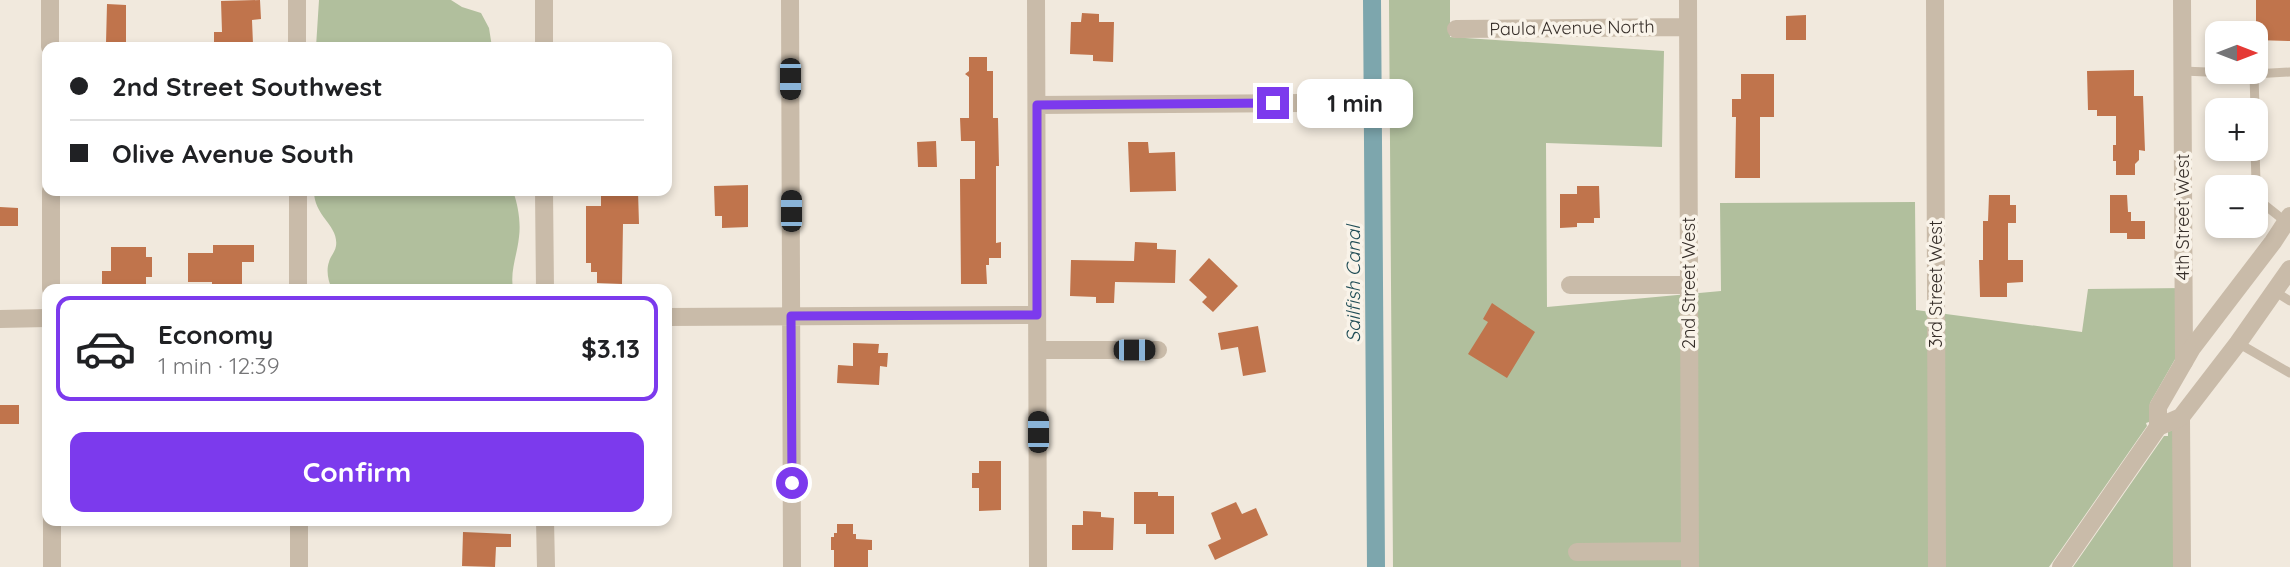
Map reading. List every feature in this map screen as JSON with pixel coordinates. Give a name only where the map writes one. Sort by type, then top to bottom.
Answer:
[{"type":"street","points":[[50,0],[50,42]]},
{"type":"street","points":[[297,0],[297,42]]},
{"type":"street","points":[[544,0],[544,42]]},
{"type":"street","points":[[790,0],[792,567]]},
{"type":"street","points":[[1036,0],[1038,567]]},
{"type":"street","name":"2nd Street West","points":[[1688,0],[1690,559]]},
{"type":"street","name":"3rd Street West","points":[[1935,0],[1937,567]]},
{"type":"street","name":"4th Street West","points":[[2182,0],[2184,362]]},
{"type":"street","name":"Paula Avenue North","points":[[1457,29],[1688,27]]},
{"type":"street","points":[[1037,105],[1300,103]]},
{"type":"street","points":[[51,196],[51,284]]},
{"type":"street","points":[[298,196],[298,284]]},
{"type":"street","points":[[544,196],[545,284]]},
{"type":"street","points":[[2158,427],[2158,407],[2184,362],[2203,332],[2288,219]]},
{"type":"street","points":[[2061,567],[2158,427],[2181,417],[2290,269]]},
{"type":"street","points":[[1570,285],[1689,285]]},
{"type":"street","points":[[672,317],[1037,315]]},
{"type":"street","points":[[0,318],[42,318]]},
{"type":"street","points":[[1038,350],[1158,350]]},
{"type":"street","points":[[2181,417],[2182,567]]},
{"type":"street","points":[[52,526],[52,567]]},
{"type":"street","points":[[299,526],[299,567]]},
{"type":"street","points":[[545,526],[546,567]]},
{"type":"street","points":[[1577,552],[1690,559]]},
{"type":"lane","points":[[2183,71],[2205,72]]},
{"type":"lane","points":[[2268,73],[2290,72]]},
{"type":"lane","points":[[2255,161],[2256,182],[2261,202],[2288,219]]},
{"type":"lane","points":[[2274,291],[2290,301]]},
{"type":"lane","points":[[2238,343],[2290,373]]},
{"type":"green space","points":[[319,0],[451,0],[481,13],[489,28],[491,42],[316,42]]},
{"type":"green space","points":[[1389,0],[1450,0],[1450,37],[1664,51],[1662,147],[1546,143],[1547,307],[1721,291],[1720,203],[1915,202],[1916,310],[2082,332],[2088,289],[2186,288],[2186,340],[2150,403],[2149,422],[2049,567],[1393,567]]},
{"type":"green space","points":[[315,196],[514,196],[520,225],[513,284],[330,284],[328,268],[336,239]]},
{"type":"green space","points":[[2180,427],[2187,567],[2073,567],[2164,436]]},
{"type":"building","points":[[260,0],[261,19],[252,20],[253,42],[214,42],[214,32],[222,32],[221,1]]},
{"type":"building","points":[[2256,0],[2290,0],[2290,41],[2268,40],[2268,21],[2256,21]]},
{"type":"building","points":[[107,4],[126,5],[126,42],[106,42]]},
{"type":"building","points":[[1082,13],[1099,14],[1099,22],[1114,22],[1113,62],[1093,61],[1093,55],[1070,54],[1071,22],[1081,22]]},
{"type":"building","points":[[1806,15],[1806,40],[1786,40],[1786,16]]},
{"type":"building","points":[[969,57],[987,57],[987,71],[993,71],[993,118],[998,118],[996,243],[1001,242],[1001,258],[989,258],[989,265],[986,265],[987,284],[961,284],[960,179],[975,179],[975,141],[961,141],[960,118],[969,118],[969,77],[965,74],[969,71]]},
{"type":"building","points":[[2134,70],[2134,96],[2143,96],[2145,151],[2139,150],[2135,175],[2116,175],[2113,145],[2116,145],[2116,116],[2097,116],[2097,110],[2088,110],[2087,71]]},
{"type":"building","points":[[1741,74],[1774,74],[1774,117],[1760,117],[1760,178],[1735,178],[1736,117],[1732,117],[1732,99],[1741,99]]},
{"type":"building","points":[[936,141],[937,167],[918,167],[917,142]]},
{"type":"building","points":[[1128,142],[1148,142],[1149,153],[1175,152],[1176,191],[1130,192]]},
{"type":"building","points":[[748,185],[748,227],[722,228],[722,216],[715,216],[714,186]]},
{"type":"building","points":[[1577,186],[1599,186],[1600,218],[1594,218],[1594,223],[1577,223],[1577,227],[1560,228],[1560,194],[1577,194]]},
{"type":"building","points":[[1989,195],[2010,195],[2010,205],[2016,205],[2016,223],[2008,223],[2008,260],[2023,260],[2023,282],[2007,283],[2007,297],[1980,297],[1979,260],[1983,260],[1983,221],[1988,221]]},
{"type":"building","points":[[2110,195],[2127,195],[2131,221],[2145,221],[2145,239],[2127,239],[2127,233],[2110,233]]},
{"type":"building","points":[[601,196],[638,196],[639,224],[623,224],[622,284],[597,283],[597,272],[591,272],[591,263],[586,263],[586,206],[601,206]]},
{"type":"building","points":[[0,207],[18,208],[18,226],[0,226]]},
{"type":"building","points":[[1135,242],[1157,243],[1157,249],[1176,250],[1175,283],[1115,282],[1114,303],[1096,303],[1096,297],[1070,296],[1071,260],[1134,261]]},
{"type":"building","points":[[213,245],[254,245],[254,262],[242,262],[242,284],[188,282],[188,253],[213,253]]},
{"type":"building","points":[[111,247],[146,247],[146,257],[152,257],[152,277],[146,277],[146,284],[102,284],[102,271],[111,271]]},
{"type":"building","points":[[1209,258],[1238,286],[1213,312],[1202,302],[1207,297],[1189,280]]},
{"type":"building","points":[[1492,303],[1535,332],[1507,378],[1468,354],[1488,322],[1483,319]]},
{"type":"building","points":[[1258,326],[1266,372],[1243,376],[1238,347],[1221,350],[1218,333]]},
{"type":"building","points":[[853,343],[879,344],[878,353],[888,353],[887,367],[880,366],[879,385],[837,383],[838,365],[853,366]]},
{"type":"building","points":[[0,405],[19,405],[19,424],[0,424]]},
{"type":"building","points":[[979,461],[1001,461],[1001,510],[979,511],[979,488],[972,488],[972,473],[979,473]]},
{"type":"building","points":[[1134,492],[1158,492],[1158,496],[1174,496],[1174,534],[1146,534],[1146,524],[1134,524]]},
{"type":"building","points":[[1236,502],[1242,514],[1256,508],[1268,535],[1215,560],[1208,545],[1221,539],[1211,513]]},
{"type":"building","points":[[1083,511],[1101,512],[1101,517],[1114,518],[1113,550],[1072,550],[1072,525],[1083,525]]},
{"type":"building","points":[[837,524],[853,524],[856,539],[872,540],[872,550],[868,550],[868,567],[834,567],[831,537],[837,533]]},
{"type":"building","points":[[463,532],[511,534],[511,547],[496,547],[495,567],[462,566]]},
{"type":"waterway","name":"Sailfish Canal","points":[[1372,0],[1376,567]]},
{"type":"route","points":[[792,483],[791,316],[1037,315],[1037,105],[1273,103]]}]
